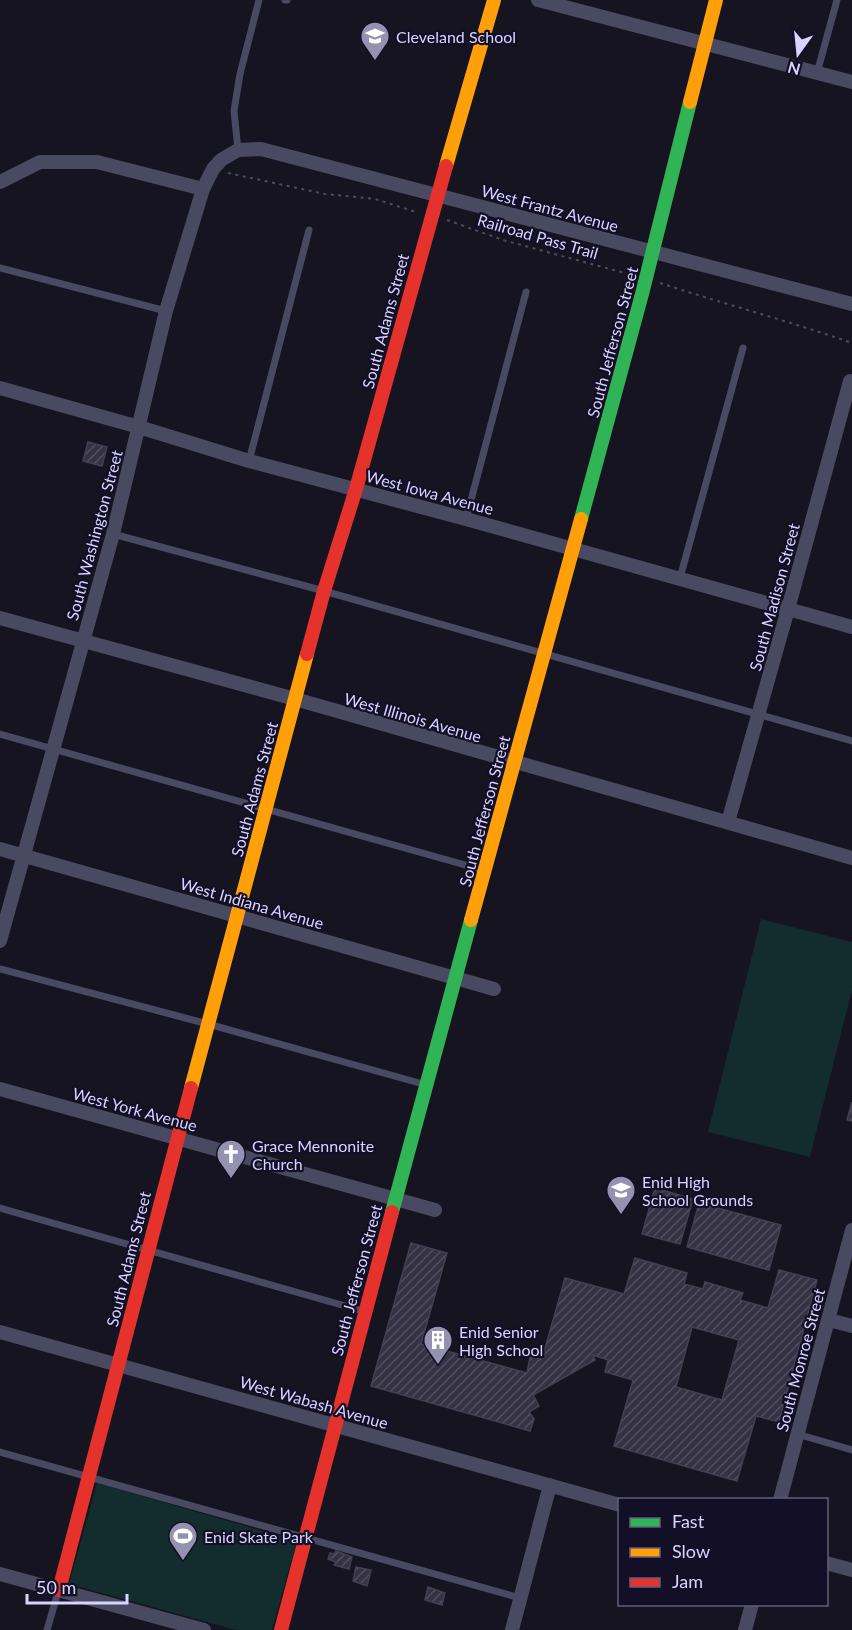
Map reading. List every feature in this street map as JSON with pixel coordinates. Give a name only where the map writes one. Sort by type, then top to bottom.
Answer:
[{"type":"street","name":"South Adams Street","points":[[59,1590],[177,1138],[324,591],[356,489],[494,0]]},
{"type":"street","points":[[538,0],[852,82]]},
{"type":"street","name":"South Jefferson Street","points":[[281,1630],[394,1199],[646,279],[716,0]]},
{"type":"street","name":"West Frantz Avenue","points":[[238,150],[261,149],[852,304]]},
{"type":"street","name":"South Washington Street","points":[[0,941],[112,534],[166,311],[204,189],[213,169],[221,159],[238,150]]},
{"type":"street","points":[[0,182],[40,162],[97,162],[204,189]]},
{"type":"street","name":"South Madison Street","points":[[728,822],[850,381]]},
{"type":"street","name":"West Iowa Avenue","points":[[0,388],[249,461],[852,627]]},
{"type":"street","name":"West Illinois Avenue","points":[[0,618],[295,699],[852,858]]},
{"type":"street","name":"West Indiana Avenue","points":[[0,849],[494,989]]},
{"type":"street","name":"West York Avenue","points":[[0,1089],[435,1210]]},
{"type":"street","name":"South Monroe Street","points":[[781,1498],[852,1230]]},
{"type":"street","points":[[829,1320],[852,1326]]},
{"type":"street","name":"West Wabash Avenue","points":[[0,1332],[618,1504]]},
{"type":"street","points":[[512,1630],[550,1485]]},
{"type":"street","points":[[828,1564],[852,1570]]},
{"type":"street","points":[[0,1574],[204,1630]]},
{"type":"street","points":[[745,1630],[752,1606]]},
{"type":"lane","points":[[238,150],[234,111],[240,74],[259,0]]},
{"type":"lane","points":[[817,73],[837,0]]},
{"type":"lane","points":[[249,461],[309,230]]},
{"type":"lane","points":[[0,267],[166,311]]},
{"type":"lane","points":[[466,519],[526,292]]},
{"type":"lane","points":[[680,578],[743,348]]},
{"type":"lane","points":[[112,534],[324,591],[852,741]]},
{"type":"lane","points":[[0,734],[485,871]]},
{"type":"lane","points":[[0,969],[425,1085]]},
{"type":"lane","points":[[0,1208],[365,1312]]},
{"type":"lane","points":[[797,1434],[852,1450]]},
{"type":"lane","points":[[0,1452],[520,1598]]},
{"type":"lane","points":[[47,1630],[59,1590]]},
{"type":"path","name":"Railroad Pass Trail","points":[[213,169],[325,194],[375,199],[503,240],[775,317],[852,343]]},
{"type":"green space","points":[[761,919],[852,942],[852,990],[810,1157],[708,1132]]},
{"type":"green space","name":"Enid Skate Park","points":[[97,1483],[297,1541],[272,1630],[236,1630],[69,1584]]},
{"type":"building","points":[[88,442],[107,447],[102,466],[83,461]]},
{"type":"building","points":[[852,1102],[852,1121],[847,1120]]},
{"type":"building","points":[[655,1188],[693,1199],[680,1244],[642,1234]]},
{"type":"building","points":[[699,1203],[781,1225],[769,1270],[687,1247]]},
{"type":"building","name":"Enid Senior High School","points":[[411,1243],[447,1253],[421,1344],[527,1373],[530,1357],[542,1359],[565,1278],[624,1294],[635,1258],[687,1273],[684,1284],[703,1289],[705,1282],[743,1293],[740,1300],[768,1308],[779,1270],[817,1280],[779,1422],[756,1416],[737,1481],[614,1446],[633,1380],[605,1372],[608,1360],[593,1355],[595,1360],[533,1395],[539,1406],[529,1412],[534,1419],[530,1431],[371,1386]],"holes":[[[692,1327],[739,1340],[722,1400],[676,1387]]]},
{"type":"building","points":[[336,1551],[352,1557],[349,1569],[334,1565],[336,1562],[328,1559],[330,1553],[334,1554]]},
{"type":"building","points":[[356,1567],[371,1570],[367,1586],[353,1581]]},
{"type":"building","points":[[428,1587],[445,1593],[442,1605],[425,1600]]},
{"type":"traffic: fast","points":[[581,519],[642,294],[690,102]]},
{"type":"traffic: fast","points":[[392,1212],[471,920]]},
{"type":"traffic: slow","points":[[446,166],[494,0]]},
{"type":"traffic: slow","points":[[690,102],[716,0]]},
{"type":"traffic: slow","points":[[471,920],[581,519]]},
{"type":"traffic: slow","points":[[191,1088],[307,654]]},
{"type":"traffic: jam","points":[[307,654],[356,489],[446,166]]},
{"type":"traffic: jam","points":[[59,1590],[191,1088]]},
{"type":"traffic: jam","points":[[281,1630],[392,1212]]},
{"type":"place","name":"Cleveland School","points":[[375,62]]},
{"type":"place","name":"Grace Mennonite Church","points":[[231,1180]]},
{"type":"place","name":"Enid High School Grounds","points":[[621,1216]]},
{"type":"place","name":"Enid Senior High School","points":[[438,1366]]},
{"type":"place","name":"Enid Skate Park","points":[[183,1562]]}]
